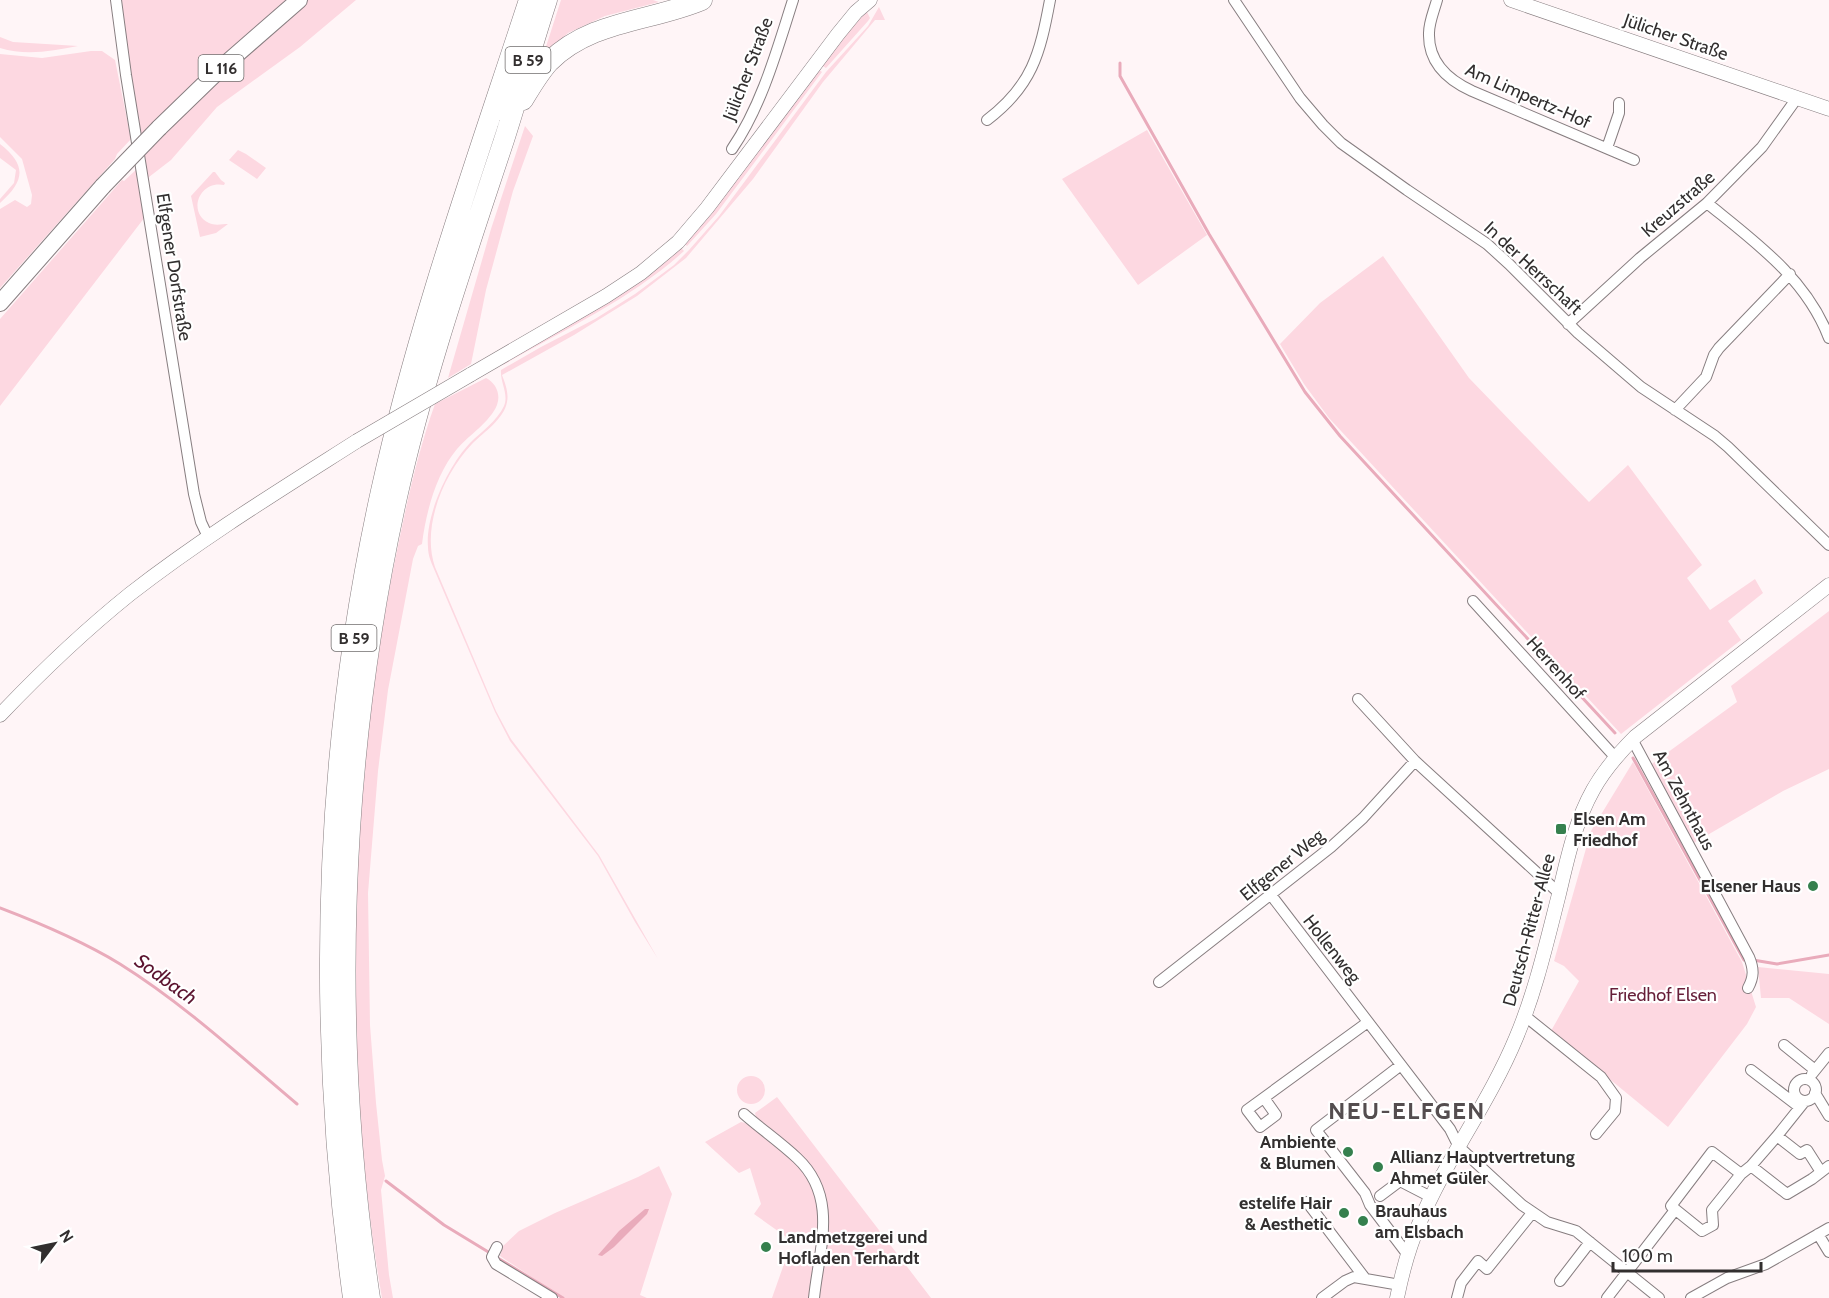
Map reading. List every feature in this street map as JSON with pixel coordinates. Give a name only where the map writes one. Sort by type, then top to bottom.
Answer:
[{"type":"highway","name":"B 59","points":[[353,1298],[345,1242],[335,1135],[329,970],[335,805],[348,682],[381,490],[411,370],[458,213],[529,0]]},
{"type":"highway","name":"B 59","points":[[370,1298],[352,1140],[346,995],[350,839],[363,691],[386,554],[404,468],[444,326],[547,0]]},
{"type":"highway","points":[[510,120],[548,63],[573,43],[610,26],[702,0]]},
{"type":"main road","name":"L 116","points":[[0,303],[103,186],[159,128],[221,68],[299,0]]},
{"type":"street","name":"Elfgener Dorfstraße","points":[[116,0],[126,75],[194,494],[201,522],[208,537]]},
{"type":"street","name":"Jülicher Straße","points":[[732,149],[750,119],[793,0]]},
{"type":"street","points":[[0,715],[50,665],[100,620],[208,537],[357,441],[614,291],[648,268],[673,247],[713,200],[850,19],[870,0]]},
{"type":"street","points":[[987,120],[1013,98],[1030,72],[1050,0]]},
{"type":"street","name":"In der Herrschaft","points":[[1234,0],[1297,93],[1331,135],[1360,158],[1492,249],[1568,324],[1641,387],[1722,441],[1829,545]]},
{"type":"street","name":"Am Limpertz-Hof","points":[[1437,0],[1429,33],[1431,47],[1439,67],[1451,80],[1634,160]]},
{"type":"street","name":"Jülicher Straße","points":[[1511,0],[1829,109]]},
{"type":"street","name":"Kreuzstraße","points":[[1568,324],[1648,251],[1707,202],[1762,147],[1797,98]]},
{"type":"street","name":"Am Limpertz-Hof","points":[[1607,148],[1619,113],[1618,103]]},
{"type":"street","points":[[1707,202],[1772,256],[1790,274],[1810,300],[1829,338]]},
{"type":"street","points":[[1675,410],[1706,376],[1719,348],[1790,274]]},
{"type":"street","name":"Deutsch-Ritter-Allee","points":[[1398,1291],[1419,1223],[1431,1197],[1498,1077],[1525,1016],[1543,957],[1573,837],[1596,786],[1615,757],[1632,739],[1829,585]]},
{"type":"street","name":"Herrenhof","points":[[1473,600],[1615,757]]},
{"type":"street","points":[[1358,699],[1415,761],[1559,893]]},
{"type":"street","name":"Am Zehnthaus","points":[[1632,739],[1747,952],[1753,974],[1748,988]]},
{"type":"street","name":"Elfgener Weg","points":[[1158,982],[1315,861],[1355,826],[1415,761]]},
{"type":"street","name":"Hollenweg","points":[[1271,896],[1450,1129],[1459,1147],[1532,1213],[1547,1222],[1574,1229],[1659,1298]]},
{"type":"street","points":[[1525,1016],[1601,1077],[1617,1098],[1615,1111],[1596,1134]]},
{"type":"street","points":[[1264,1098],[1368,1022]]},
{"type":"street","points":[[1784,1045],[1811,1075],[1815,1093],[1829,1116]]},
{"type":"street","points":[[1803,1104],[1795,1095],[1794,1086],[1799,1080],[1811,1075],[1829,1053]]},
{"type":"street","points":[[1401,1065],[1316,1130],[1365,1193],[1370,1205],[1408,1255]]},
{"type":"street","points":[[1751,1070],[1803,1104]]},
{"type":"street","points":[[1741,1174],[1712,1152],[1671,1206],[1702,1231],[1713,1225],[1712,1210],[1741,1174],[1751,1166],[1815,1093]]},
{"type":"street","points":[[744,1114],[798,1158],[811,1174],[819,1190],[824,1222],[814,1298]]},
{"type":"street","points":[[1751,1166],[1787,1194],[1825,1169],[1807,1150],[1800,1154],[1777,1136]]},
{"type":"street","points":[[1380,1196],[1400,1181],[1431,1197]]},
{"type":"street","points":[[1307,1202],[1364,1277]]},
{"type":"street","points":[[1607,1298],[1675,1210]]},
{"type":"street","points":[[1457,1298],[1461,1282],[1478,1261],[1487,1269],[1532,1213]]},
{"type":"street","points":[[1691,1298],[1731,1276],[1766,1264],[1829,1228]]},
{"type":"street","points":[[1818,1234],[1829,1252]]},
{"type":"street","points":[[1560,1281],[1590,1242]]},
{"type":"street","points":[[494,1252],[493,1260],[499,1267],[552,1298]]},
{"type":"street","points":[[1322,1298],[1349,1278],[1364,1277],[1398,1291]]},
{"type":"green space","points":[[122,0],[356,0],[300,47],[217,107],[171,160],[149,177],[148,213],[0,406],[0,319],[122,180],[124,181],[138,168]]},
{"type":"green space","points":[[561,0],[653,0],[659,2],[605,16],[568,33],[543,56]]},
{"type":"green space","points":[[879,7],[885,20],[875,20],[823,82],[753,179],[686,258],[637,296],[574,335],[502,375],[507,395],[505,408],[498,420],[472,444],[452,470],[444,485],[433,518],[431,551],[435,567],[496,711],[511,739],[599,855],[658,959],[598,856],[510,741],[495,712],[431,561],[428,547],[430,521],[446,478],[454,465],[470,443],[497,417],[504,406],[506,397],[501,370],[595,319],[635,294],[674,265],[719,216],[826,72],[868,26]]},
{"type":"green space","points":[[867,12],[870,18],[868,21],[826,68],[821,65],[855,23]]},
{"type":"green space","points":[[0,37],[13,42],[78,46],[49,51],[20,52],[0,48]]},
{"type":"green space","points":[[102,51],[115,60],[131,139],[0,288],[0,209],[15,200],[27,207],[31,204],[32,195],[22,159],[0,137],[0,54],[42,58]]},
{"type":"green space","points":[[818,69],[822,72],[716,214],[687,246],[684,243]]},
{"type":"green space","points":[[525,126],[533,136],[513,191],[486,290],[471,364],[448,378],[491,229]]},
{"type":"green space","points":[[1147,130],[1207,235],[1138,285],[1062,179]]},
{"type":"green space","points":[[0,144],[15,159],[20,173],[14,187],[0,203],[0,199],[14,183],[16,170],[0,158]]},
{"type":"green space","points":[[238,150],[266,168],[257,179],[229,160]]},
{"type":"green space","points":[[213,172],[225,183],[208,187],[202,192],[197,205],[199,212],[202,218],[209,223],[228,224],[216,233],[200,237],[191,196]]},
{"type":"green space","points":[[680,247],[684,251],[642,284],[596,313],[503,365],[505,361]]},
{"type":"green space","points":[[1383,256],[1469,378],[1589,502],[1628,465],[1702,565],[1687,578],[1710,610],[1755,579],[1763,593],[1728,621],[1741,640],[1621,734],[1329,418],[1304,384],[1280,344],[1320,303]]},
{"type":"green space","points":[[486,378],[497,389],[497,405],[484,423],[457,449],[443,470],[429,506],[422,544],[418,546],[413,559],[388,690],[378,771],[368,893],[370,1025],[385,1176],[381,1190],[393,1298],[382,1298],[369,1210],[360,1120],[356,1028],[355,936],[366,753],[377,663],[392,575],[410,489],[428,425],[435,404]]},
{"type":"green space","points":[[1829,611],[1829,769],[1783,791],[1692,844],[1649,766],[1737,702],[1731,686]]},
{"type":"green space","name":"Friedhof Elsen","points":[[1633,762],[1742,962],[1756,1007],[1747,1024],[1668,1127],[1551,1031],[1579,981],[1564,966],[1554,961],[1591,831]]},
{"type":"green space","points":[[1758,967],[1829,974],[1829,1024],[1789,998],[1761,998]]},
{"type":"green space","points":[[751,1076],[761,1080],[765,1090],[761,1100],[751,1104],[741,1100],[737,1090],[741,1080]]},
{"type":"green space","points":[[777,1097],[931,1298],[817,1298],[818,1183],[757,1121],[755,1113]]},
{"type":"green space","points":[[741,1122],[750,1125],[785,1152],[813,1185],[818,1198],[820,1235],[815,1241],[792,1241],[754,1214],[761,1204],[750,1168],[739,1173],[705,1142]]},
{"type":"green space","points":[[659,1166],[672,1194],[640,1295],[647,1298],[563,1298],[500,1256],[503,1246],[519,1231]]},
{"type":"green space","points":[[807,1250],[810,1253],[810,1263],[813,1263],[811,1298],[772,1298],[784,1264]]},
{"type":"shaded area","points":[[645,1209],[649,1209],[647,1214],[614,1247],[602,1256],[598,1255],[619,1231]]},
{"type":"waterway","points":[[1120,63],[1120,76],[1209,234],[1305,392],[1340,436],[1615,733]]},
{"type":"waterway","points":[[1633,758],[1744,960]]},
{"type":"waterway","name":"Sodbach","points":[[0,908],[76,940],[120,964],[167,996],[297,1104]]},
{"type":"waterway","points":[[1753,960],[1777,964],[1829,955]]},
{"type":"waterway","name":"Sodbach","points":[[386,1181],[444,1225],[490,1253]]},
{"type":"waterway","name":"Sodbach","points":[[496,1257],[563,1298]]},
{"type":"place","name":"Elsen Am Friedhof","points":[[1561,829]]},
{"type":"place","name":"Elsener Haus","points":[[1813,886]]},
{"type":"place","name":"Ambiente & Blumen","points":[[1348,1152]]},
{"type":"place","name":"Allianz Hauptvertretung Ahmet Güler","points":[[1378,1167]]},
{"type":"place","name":"estelife Hair & Aesthetic","points":[[1344,1213]]},
{"type":"place","name":"Brauhaus am Elsbach","points":[[1363,1221]]},
{"type":"place","name":"Landmetzgerei und Hofladen Terhardt","points":[[766,1247]]},
{"type":"district","name":"NEU-ELFGEN","points":[[1407,1111]]}]
